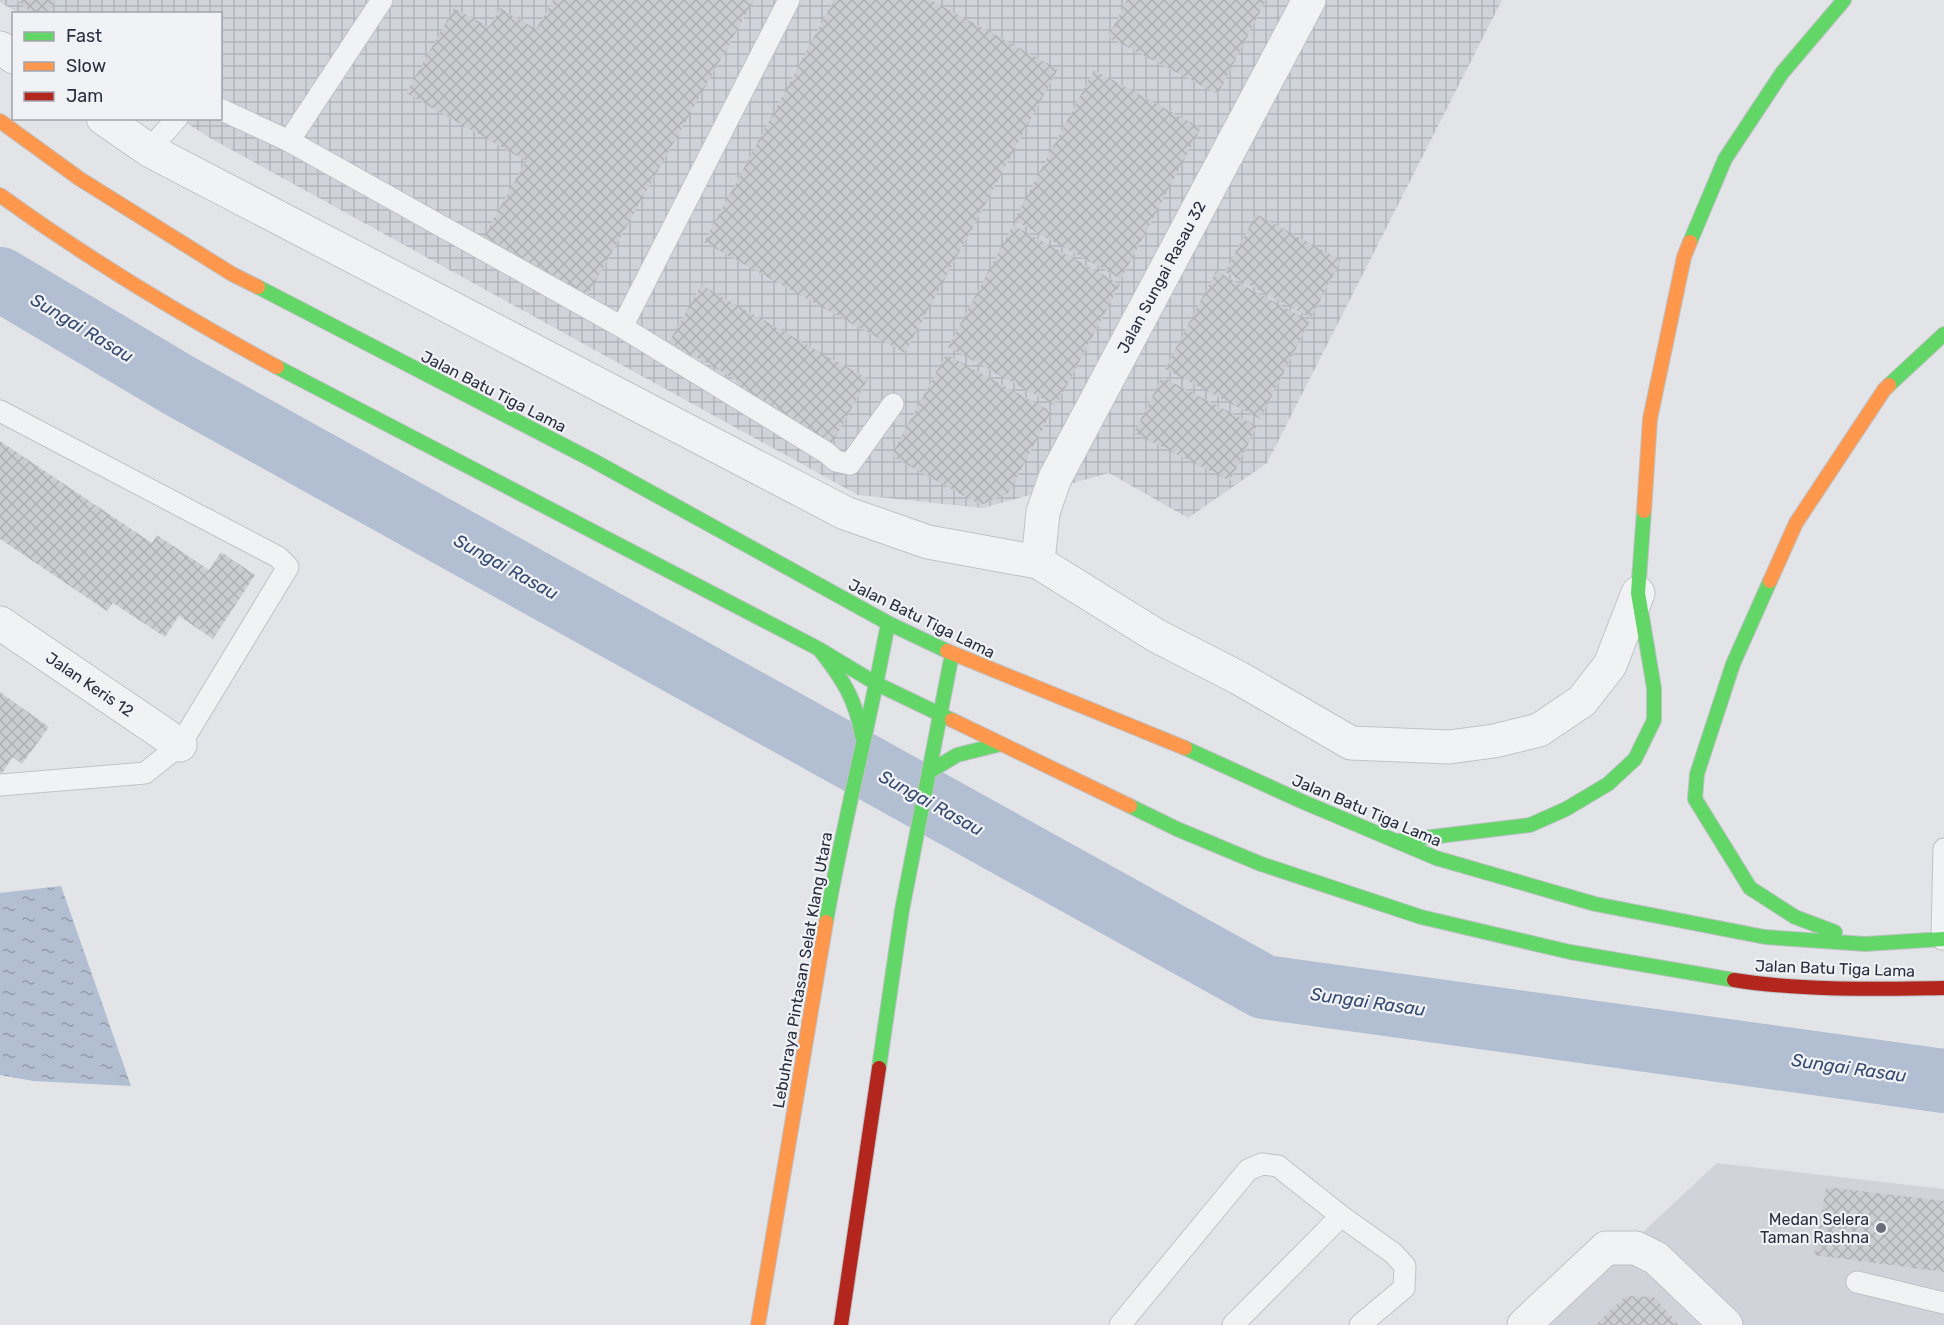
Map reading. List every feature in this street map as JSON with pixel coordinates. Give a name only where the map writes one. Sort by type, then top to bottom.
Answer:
[{"type":"main road","points":[[1396,841],[1530,825],[1566,809],[1608,784],[1635,759],[1654,720],[1654,688],[1638,592],[1650,419],[1684,257],[1725,159],[1782,73],[1844,0]]},
{"type":"main road","name":"Jalan Batu Tiga Lama","points":[[0,122],[80,179],[232,274],[594,461],[888,623],[952,654],[1214,760],[1301,801],[1436,858],[1595,904],[1765,937],[1865,944],[1943,939]]},
{"type":"main road","name":"Jalan Batu Tiga Lama","points":[[0,195],[46,230],[188,317],[339,399],[819,648],[877,684],[1178,829],[1261,864],[1421,917],[1570,952],[1766,985],[1863,989],[1944,988]]},
{"type":"main road","points":[[1865,944],[1795,917],[1750,888],[1695,799],[1697,774],[1733,664],[1796,523],[1884,390],[1944,334]]},
{"type":"main road","points":[[864,715],[877,684],[888,623]]},
{"type":"main road","points":[[819,648],[843,679],[864,715]]},
{"type":"main road","points":[[841,1325],[902,910],[952,654]]},
{"type":"main road","name":"Lebuhraya Pintasan Selat Klang Utara","points":[[758,1325],[831,885],[863,747],[864,715]]},
{"type":"main road","points":[[930,772],[957,755],[1001,744]]},
{"type":"street","name":"Jalan Sungai Rasau 32","points":[[1038,562],[1043,512],[1055,478],[1309,0]]},
{"type":"street","points":[[107,120],[149,150],[845,513],[928,542],[1038,562],[1157,636],[1239,678],[1351,743],[1449,747],[1494,741],[1539,730],[1582,701],[1610,665],[1638,592]]},
{"type":"street","name":"Jalan Keris 12","points":[[0,623],[180,745]]},
{"type":"street","points":[[1524,1325],[1606,1248],[1636,1248],[1656,1258],[1726,1325]]},
{"type":"lane","points":[[289,141],[382,0]]},
{"type":"lane","points":[[622,327],[789,0]]},
{"type":"lane","points":[[222,110],[289,141],[622,327],[827,453],[836,461],[850,464],[893,404]]},
{"type":"lane","points":[[149,150],[175,120]]},
{"type":"lane","points":[[0,411],[278,557],[288,567],[180,745],[145,773],[0,785]]},
{"type":"lane","points":[[1943,939],[1944,849]]},
{"type":"lane","points":[[1120,1325],[1248,1170],[1262,1164],[1278,1166],[1341,1216],[1393,1253],[1405,1266],[1404,1288],[1360,1325]]},
{"type":"lane","points":[[1233,1325],[1341,1216]]},
{"type":"lane","points":[[1857,1282],[1944,1303]]},
{"type":"shaded area","points":[[0,0],[1502,0],[1267,463],[1188,518],[1109,473],[983,508],[858,495],[210,138],[182,120],[222,120],[222,12],[16,12]]},
{"type":"shaded area","points":[[1717,1163],[1944,1189],[1944,1325],[1543,1325]]},
{"type":"water","points":[[61,886],[131,1086],[33,1081],[0,1075],[0,893]]},
{"type":"building","points":[[16,0],[56,0],[47,12],[31,12]]},
{"type":"building","points":[[553,0],[754,0],[584,302],[480,243],[526,161],[406,93],[454,8],[489,27],[500,8],[536,29]]},
{"type":"building","points":[[834,0],[931,0],[1058,69],[905,353],[704,242]]},
{"type":"building","points":[[1127,0],[1266,0],[1218,94],[1108,37]]},
{"type":"building","points":[[1094,70],[1201,128],[1121,279],[1014,220]]},
{"type":"building","points":[[1256,214],[1341,260],[1311,318],[1225,272]]},
{"type":"building","points":[[1013,225],[1120,284],[1056,406],[948,347]]},
{"type":"building","points":[[1216,271],[1310,321],[1260,419],[1165,369]]},
{"type":"building","points":[[701,285],[868,379],[830,447],[732,392],[738,381],[669,342]]},
{"type":"building","points":[[946,354],[1052,412],[1008,493],[981,505],[891,456]]},
{"type":"building","points":[[1162,377],[1257,426],[1230,481],[1134,433]]},
{"type":"building","points":[[0,441],[152,543],[157,535],[209,570],[221,552],[255,575],[213,639],[179,616],[165,637],[113,603],[107,611],[0,539]]},
{"type":"building","points":[[0,692],[49,727],[22,764],[13,757],[0,776]]},
{"type":"building","name":"Medan Selera Taman Rashna","points":[[1826,1187],[1944,1201],[1944,1272],[1814,1255]]},
{"type":"building","points":[[1626,1296],[1654,1297],[1679,1325],[1595,1325]]},
{"type":"waterway","name":"Sungai Rasau","points":[[0,279],[180,386],[1264,987],[1944,1081]]},
{"type":"traffic: fast","points":[[1690,242],[1725,159],[1782,73],[1844,0]]},
{"type":"traffic: fast","points":[[258,287],[594,461],[888,623],[947,651]]},
{"type":"traffic: fast","points":[[1889,385],[1944,334]]},
{"type":"traffic: fast","points":[[277,367],[819,649],[877,684],[952,720]]},
{"type":"traffic: fast","points":[[1398,841],[1530,825],[1566,809],[1608,784],[1635,759],[1654,720],[1654,688],[1638,593],[1644,511]]},
{"type":"traffic: fast","points":[[1770,581],[1733,664],[1697,774],[1695,799],[1750,888],[1795,917],[1835,932]]},
{"type":"traffic: fast","points":[[826,922],[888,623]]},
{"type":"traffic: fast","points":[[819,649],[835,670],[852,700],[862,736]]},
{"type":"traffic: fast","points":[[879,1068],[902,910],[952,654]]},
{"type":"traffic: fast","points":[[929,772],[957,755],[1001,744]]},
{"type":"traffic: fast","points":[[1185,748],[1301,801],[1436,858],[1595,904],[1765,937],[1865,944],[1944,939]]},
{"type":"traffic: fast","points":[[1130,806],[1177,829],[1261,864],[1421,917],[1570,952],[1734,980]]},
{"type":"traffic: slow","points":[[0,121],[80,179],[232,274],[258,287]]},
{"type":"traffic: slow","points":[[0,195],[67,242],[136,286],[277,367]]},
{"type":"traffic: slow","points":[[1644,511],[1650,419],[1684,257],[1690,242]]},
{"type":"traffic: slow","points":[[1770,581],[1796,523],[1889,385]]},
{"type":"traffic: slow","points":[[947,651],[1185,748]]},
{"type":"traffic: slow","points":[[952,720],[1130,806]]},
{"type":"traffic: slow","points":[[758,1325],[826,922]]},
{"type":"traffic: jam","points":[[1734,980],[1812,988],[1944,988]]},
{"type":"traffic: jam","points":[[841,1325],[879,1068]]},
{"type":"place","name":"Medan Selera Taman Rashna","points":[[1881,1228]]}]
